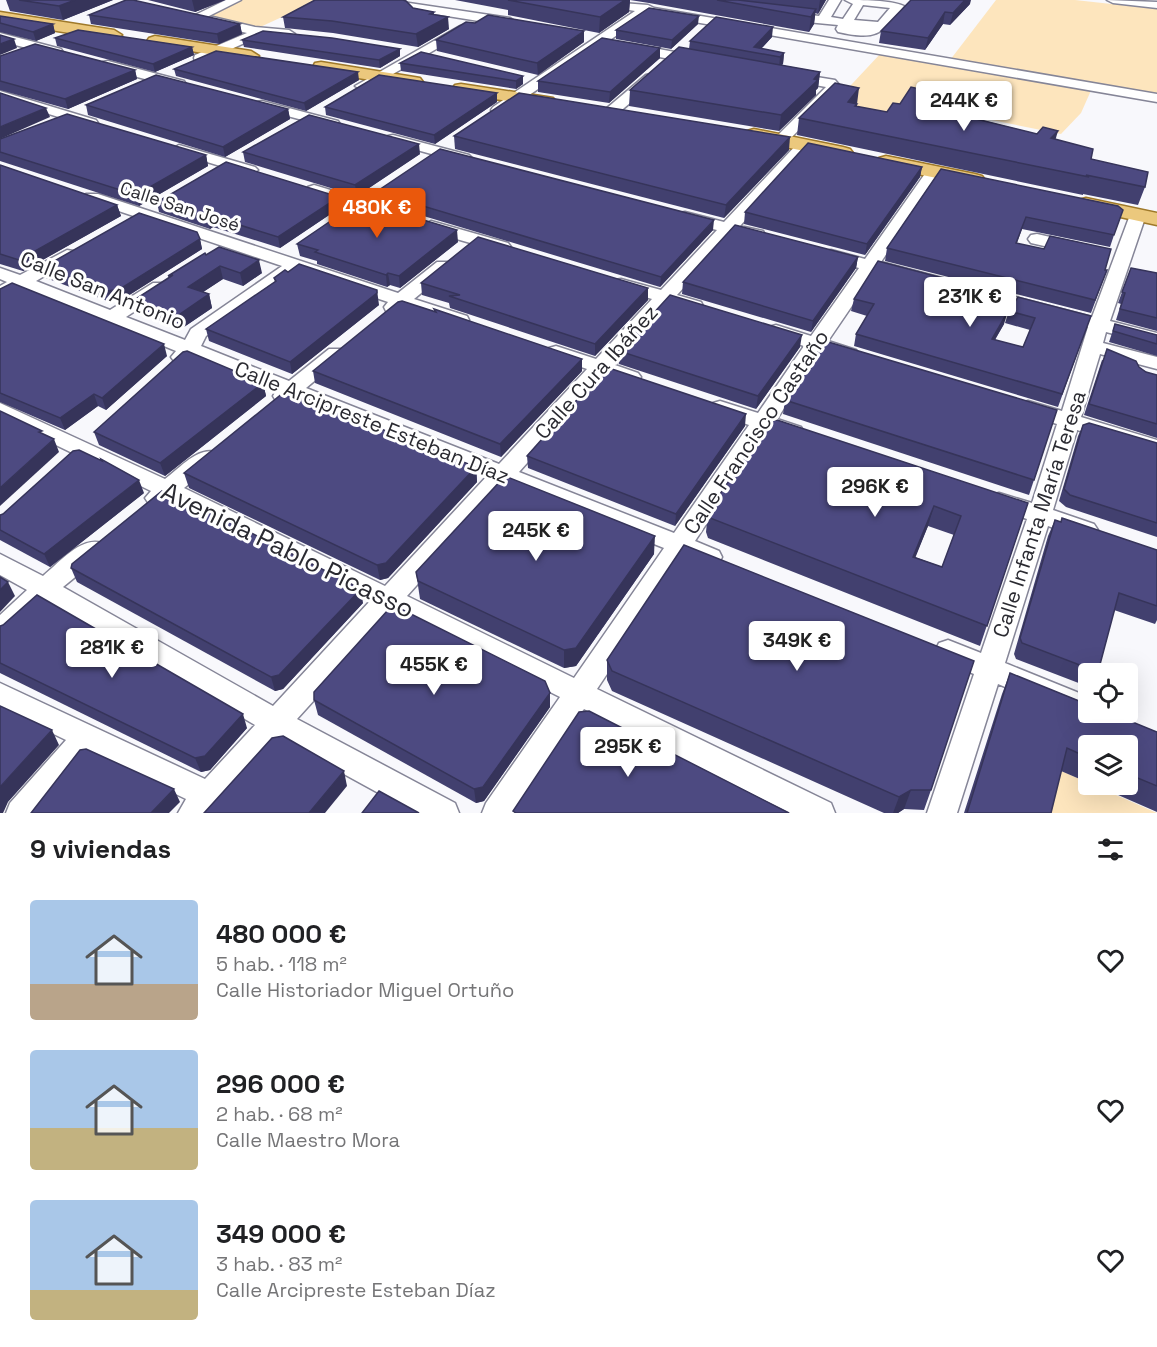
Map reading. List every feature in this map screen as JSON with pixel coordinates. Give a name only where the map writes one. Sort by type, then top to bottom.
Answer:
[{"type":"main road","points":[[0,17],[78,25],[137,39],[268,59]]},
{"type":"main road","points":[[302,64],[428,84]]},
{"type":"main road","points":[[450,87],[561,104]]},
{"type":"main road","points":[[592,108],[634,114]]},
{"type":"main road","points":[[739,132],[996,184]]},
{"type":"main road","points":[[1069,200],[1150,219]]},
{"type":"street","points":[[197,17],[235,0]]},
{"type":"street","points":[[366,0],[526,25]]},
{"type":"street","points":[[427,10],[443,0]]},
{"type":"street","points":[[589,0],[1157,98]]},
{"type":"street","points":[[486,117],[659,0]]},
{"type":"street","points":[[823,20],[835,0]]},
{"type":"street","points":[[1113,0],[1157,5]]},
{"type":"street","points":[[777,15],[878,26],[898,6],[856,1],[847,21]]},
{"type":"street","points":[[181,14],[260,32],[301,35]]},
{"type":"street","points":[[134,87],[290,20]]},
{"type":"street","points":[[612,111],[712,22]]},
{"type":"street","points":[[20,53],[37,47],[78,25]]},
{"type":"street","points":[[345,96],[460,30]]},
{"type":"street","points":[[580,35],[713,63]]},
{"type":"street","points":[[0,37],[196,88]]},
{"type":"street","points":[[398,50],[442,58]]},
{"type":"street","points":[[777,74],[834,86],[781,140]]},
{"type":"street","points":[[517,76],[539,81]]},
{"type":"street","points":[[0,95],[106,127]]},
{"type":"street","points":[[241,100],[351,128]]},
{"type":"street","points":[[49,124],[90,106]]},
{"type":"street","points":[[288,129],[326,107]]},
{"type":"street","points":[[372,134],[483,163]]},
{"type":"street","points":[[418,164],[457,137]]},
{"type":"street","points":[[161,144],[260,174]]},
{"type":"street","name":"Calle Cura Ibáñez","points":[[201,804],[804,145]]},
{"type":"street","points":[[208,174],[247,152]]},
{"type":"street","name":"Calle Francisco Castaño","points":[[497,813],[934,171]]},
{"type":"street","points":[[304,187],[519,253]]},
{"type":"street","points":[[342,216],[379,191]]},
{"type":"street","name":"Calle San José","points":[[76,192],[229,242],[291,257],[401,300],[477,326]]},
{"type":"street","points":[[121,224],[160,202]]},
{"type":"street","points":[[667,212],[774,240]]},
{"type":"street","name":"Calle Infanta María Teresa","points":[[942,813],[1040,514],[1096,335],[1115,261],[1150,219]]},
{"type":"street","points":[[374,323],[476,239]]},
{"type":"street","points":[[1037,239],[1115,261]]},
{"type":"street","points":[[208,256],[229,242]]},
{"type":"street","points":[[0,294],[81,247]]},
{"type":"street","points":[[820,252],[870,265],[1096,335],[1150,362],[1142,373],[1157,380]]},
{"type":"street","points":[[164,372],[190,349],[198,333],[291,257]]},
{"type":"street","name":"Calle San Antonio","points":[[0,273],[190,349]]},
{"type":"street","points":[[605,279],[712,312]]},
{"type":"street","points":[[111,318],[170,280]]},
{"type":"street","points":[[756,325],[864,358]]},
{"type":"street","points":[[1096,335],[1157,339]]},
{"type":"street","points":[[265,411],[355,338]]},
{"type":"street","points":[[532,344],[649,383]]},
{"type":"street","name":"Calle Arcipreste Esteban Díaz","points":[[190,349],[734,566]]},
{"type":"street","points":[[701,401],[810,438]]},
{"type":"street","points":[[1011,402],[1157,447]]},
{"type":"street","name":"Avenida Pablo Picasso","points":[[0,410],[167,490],[820,813]]},
{"type":"street","points":[[141,511],[220,447]]},
{"type":"street","points":[[980,494],[1101,535]]},
{"type":"street","points":[[0,631],[45,588],[115,532]]},
{"type":"street","points":[[0,563],[277,723],[444,813]]},
{"type":"street","points":[[931,645],[1078,704]]},
{"type":"street","points":[[0,694],[87,737],[201,804]]},
{"type":"street","points":[[21,813],[87,737]]},
{"type":"shaded area","points":[[241,0],[319,0],[258,28],[206,17]]},
{"type":"shaded area","points":[[996,0],[1075,0],[1157,9],[1157,96],[1093,86],[1081,113],[1061,134],[902,102],[884,129],[837,100],[881,53],[947,64]]},
{"type":"shaded area","points":[[1057,769],[1078,778],[1078,795],[1116,795],[1157,813],[1046,813]]},
{"type":"building","points":[[19,0],[75,0],[59,6]]},
{"type":"building","points":[[126,0],[240,24],[217,34],[89,15]]},
{"type":"building","points":[[315,0],[403,0],[413,8],[448,17],[416,34],[332,21],[283,17]]},
{"type":"building","points":[[508,0],[625,0],[600,17]]},
{"type":"building","points":[[717,0],[738,0],[816,9],[811,17]]},
{"type":"building","points":[[911,0],[965,0],[953,13],[945,12],[928,38],[881,31]]},
{"type":"building","points":[[649,8],[699,16],[672,40],[616,30]]},
{"type":"building","points":[[488,15],[584,31],[537,63],[436,40],[466,22],[475,23]]},
{"type":"building","points":[[0,16],[53,24],[33,32],[0,23]]},
{"type":"building","points":[[716,17],[773,27],[754,47],[784,53],[780,57],[690,41]]},
{"type":"building","points":[[78,30],[192,47],[153,64],[55,38]]},
{"type":"building","points":[[263,31],[332,38],[400,49],[379,60],[242,40]]},
{"type":"building","points":[[0,35],[14,39],[0,44]]},
{"type":"building","points":[[602,38],[660,48],[610,92],[538,81]]},
{"type":"building","points":[[35,44],[135,70],[65,99],[0,81],[0,56]]},
{"type":"building","points":[[679,47],[820,72],[814,79],[818,80],[781,115],[630,90]]},
{"type":"building","points":[[216,51],[358,72],[304,103],[174,69]]},
{"type":"building","points":[[421,52],[523,76],[516,81],[400,63]]},
{"type":"building","points":[[156,75],[288,109],[223,147],[86,105]]},
{"type":"building","points":[[379,75],[497,93],[434,135],[325,107]]},
{"type":"building","points":[[835,83],[859,88],[848,102],[857,104],[855,106],[887,112],[893,103],[900,104],[911,87],[982,103],[972,118],[1037,134],[1043,127],[1058,131],[1051,138],[1093,149],[1091,159],[1148,172],[1145,187],[799,118]]},
{"type":"building","points":[[0,93],[46,108],[0,127]]},
{"type":"building","points":[[519,93],[790,137],[726,205],[454,136]]},
{"type":"building","points":[[67,114],[206,155],[136,195],[0,152],[0,139]]},
{"type":"building","points":[[309,115],[419,144],[355,185],[243,152]]},
{"type":"building","points":[[808,143],[922,167],[867,244],[745,212]]},
{"type":"building","points":[[440,149],[714,220],[661,277],[376,192]]},
{"type":"building","points":[[226,162],[339,197],[278,237],[211,216],[207,219],[157,202]]},
{"type":"building","points":[[0,165],[117,205],[19,260],[0,254]]},
{"type":"building","points":[[941,169],[1118,206],[1123,210],[1114,235],[1026,217],[1016,243],[1044,249],[1050,236],[1111,249],[1105,270],[1107,270],[1095,300],[887,248]]},
{"type":"building","points":[[360,201],[457,230],[399,276],[388,273],[386,275],[297,244]]},
{"type":"building","points":[[139,213],[197,232],[200,239],[120,289],[107,291],[42,268]]},
{"type":"building","points":[[735,225],[858,257],[813,321],[683,282]]},
{"type":"building","points":[[478,237],[648,288],[595,344],[449,296],[460,295],[421,283]]},
{"type":"building","points":[[219,247],[259,260],[240,273],[220,266],[188,287],[209,294],[177,316],[134,300],[173,275],[168,276]]},
{"type":"building","points":[[878,261],[958,282],[945,307],[966,313],[981,304],[1008,311],[992,339],[1023,347],[1035,318],[1009,311],[1018,297],[1091,316],[1062,394],[856,334],[874,304],[854,299]]},
{"type":"building","points":[[299,264],[377,290],[377,293],[290,362],[206,329],[276,281],[274,278],[285,270],[288,272]]},
{"type":"building","points":[[1131,268],[1157,273],[1157,318],[1120,309],[1125,293],[1122,292]]},
{"type":"building","points":[[12,283],[164,344],[102,398],[94,394],[60,418],[0,393],[0,289]]},
{"type":"building","points":[[670,295],[802,335],[758,396],[619,351]]},
{"type":"building","points":[[402,301],[436,312],[434,309],[582,359],[500,444],[313,371]]},
{"type":"building","points":[[1115,324],[1157,335],[1157,344],[1113,331]]},
{"type":"building","points":[[825,341],[1057,410],[1034,480],[785,400]]},
{"type":"building","points":[[1107,349],[1136,361],[1139,367],[1146,372],[1157,375],[1157,424],[1089,404]]},
{"type":"building","points":[[187,351],[263,383],[160,463],[94,432],[183,352]]},
{"type":"building","points":[[606,367],[746,414],[676,514],[527,456]]},
{"type":"building","points":[[289,392],[476,467],[386,563],[377,565],[184,473],[283,393]]},
{"type":"building","points":[[0,411],[54,439],[0,488]]},
{"type":"building","points":[[777,420],[1028,503],[987,626],[710,518],[708,512],[769,421]],"holes":[[[934,506],[961,516],[942,567],[913,557]]]},
{"type":"building","points":[[1089,423],[1157,443],[1157,523],[1070,495],[1064,489],[1083,425]]},
{"type":"building","points":[[79,450],[139,480],[44,554],[0,530],[0,515],[73,451]]},
{"type":"building","points":[[505,476],[655,536],[576,648],[564,650],[418,581],[416,572]]},
{"type":"building","points":[[162,491],[183,501],[183,498],[361,589],[279,675],[271,677],[71,568],[72,564]]},
{"type":"building","points":[[1062,518],[1157,550],[1157,606],[1119,593],[1100,663],[1078,664],[1022,643],[1020,638],[1055,520],[1061,522]]},
{"type":"building","points":[[684,545],[974,661],[931,790],[911,790],[899,797],[612,671],[607,660]]},
{"type":"building","points":[[0,577],[8,582],[0,590]]},
{"type":"building","points":[[37,595],[243,714],[205,756],[195,758],[0,663],[0,626]]},
{"type":"building","points":[[399,608],[545,681],[550,693],[483,787],[474,789],[314,700],[314,692],[388,610]]},
{"type":"building","points":[[1010,673],[1078,701],[1078,723],[1135,723],[1157,732],[1157,786],[1138,778],[1138,735],[1078,735],[1078,753],[1067,748],[1051,813],[967,813]]},
{"type":"building","points":[[0,706],[52,730],[0,787]]},
{"type":"building","points":[[589,711],[789,813],[516,813],[513,811],[579,712]]},
{"type":"building","points":[[283,736],[344,771],[309,813],[204,813],[272,738]]},
{"type":"building","points":[[86,749],[174,789],[151,813],[31,813],[80,750]]},
{"type":"building","points":[[379,791],[419,813],[362,813]]}]
